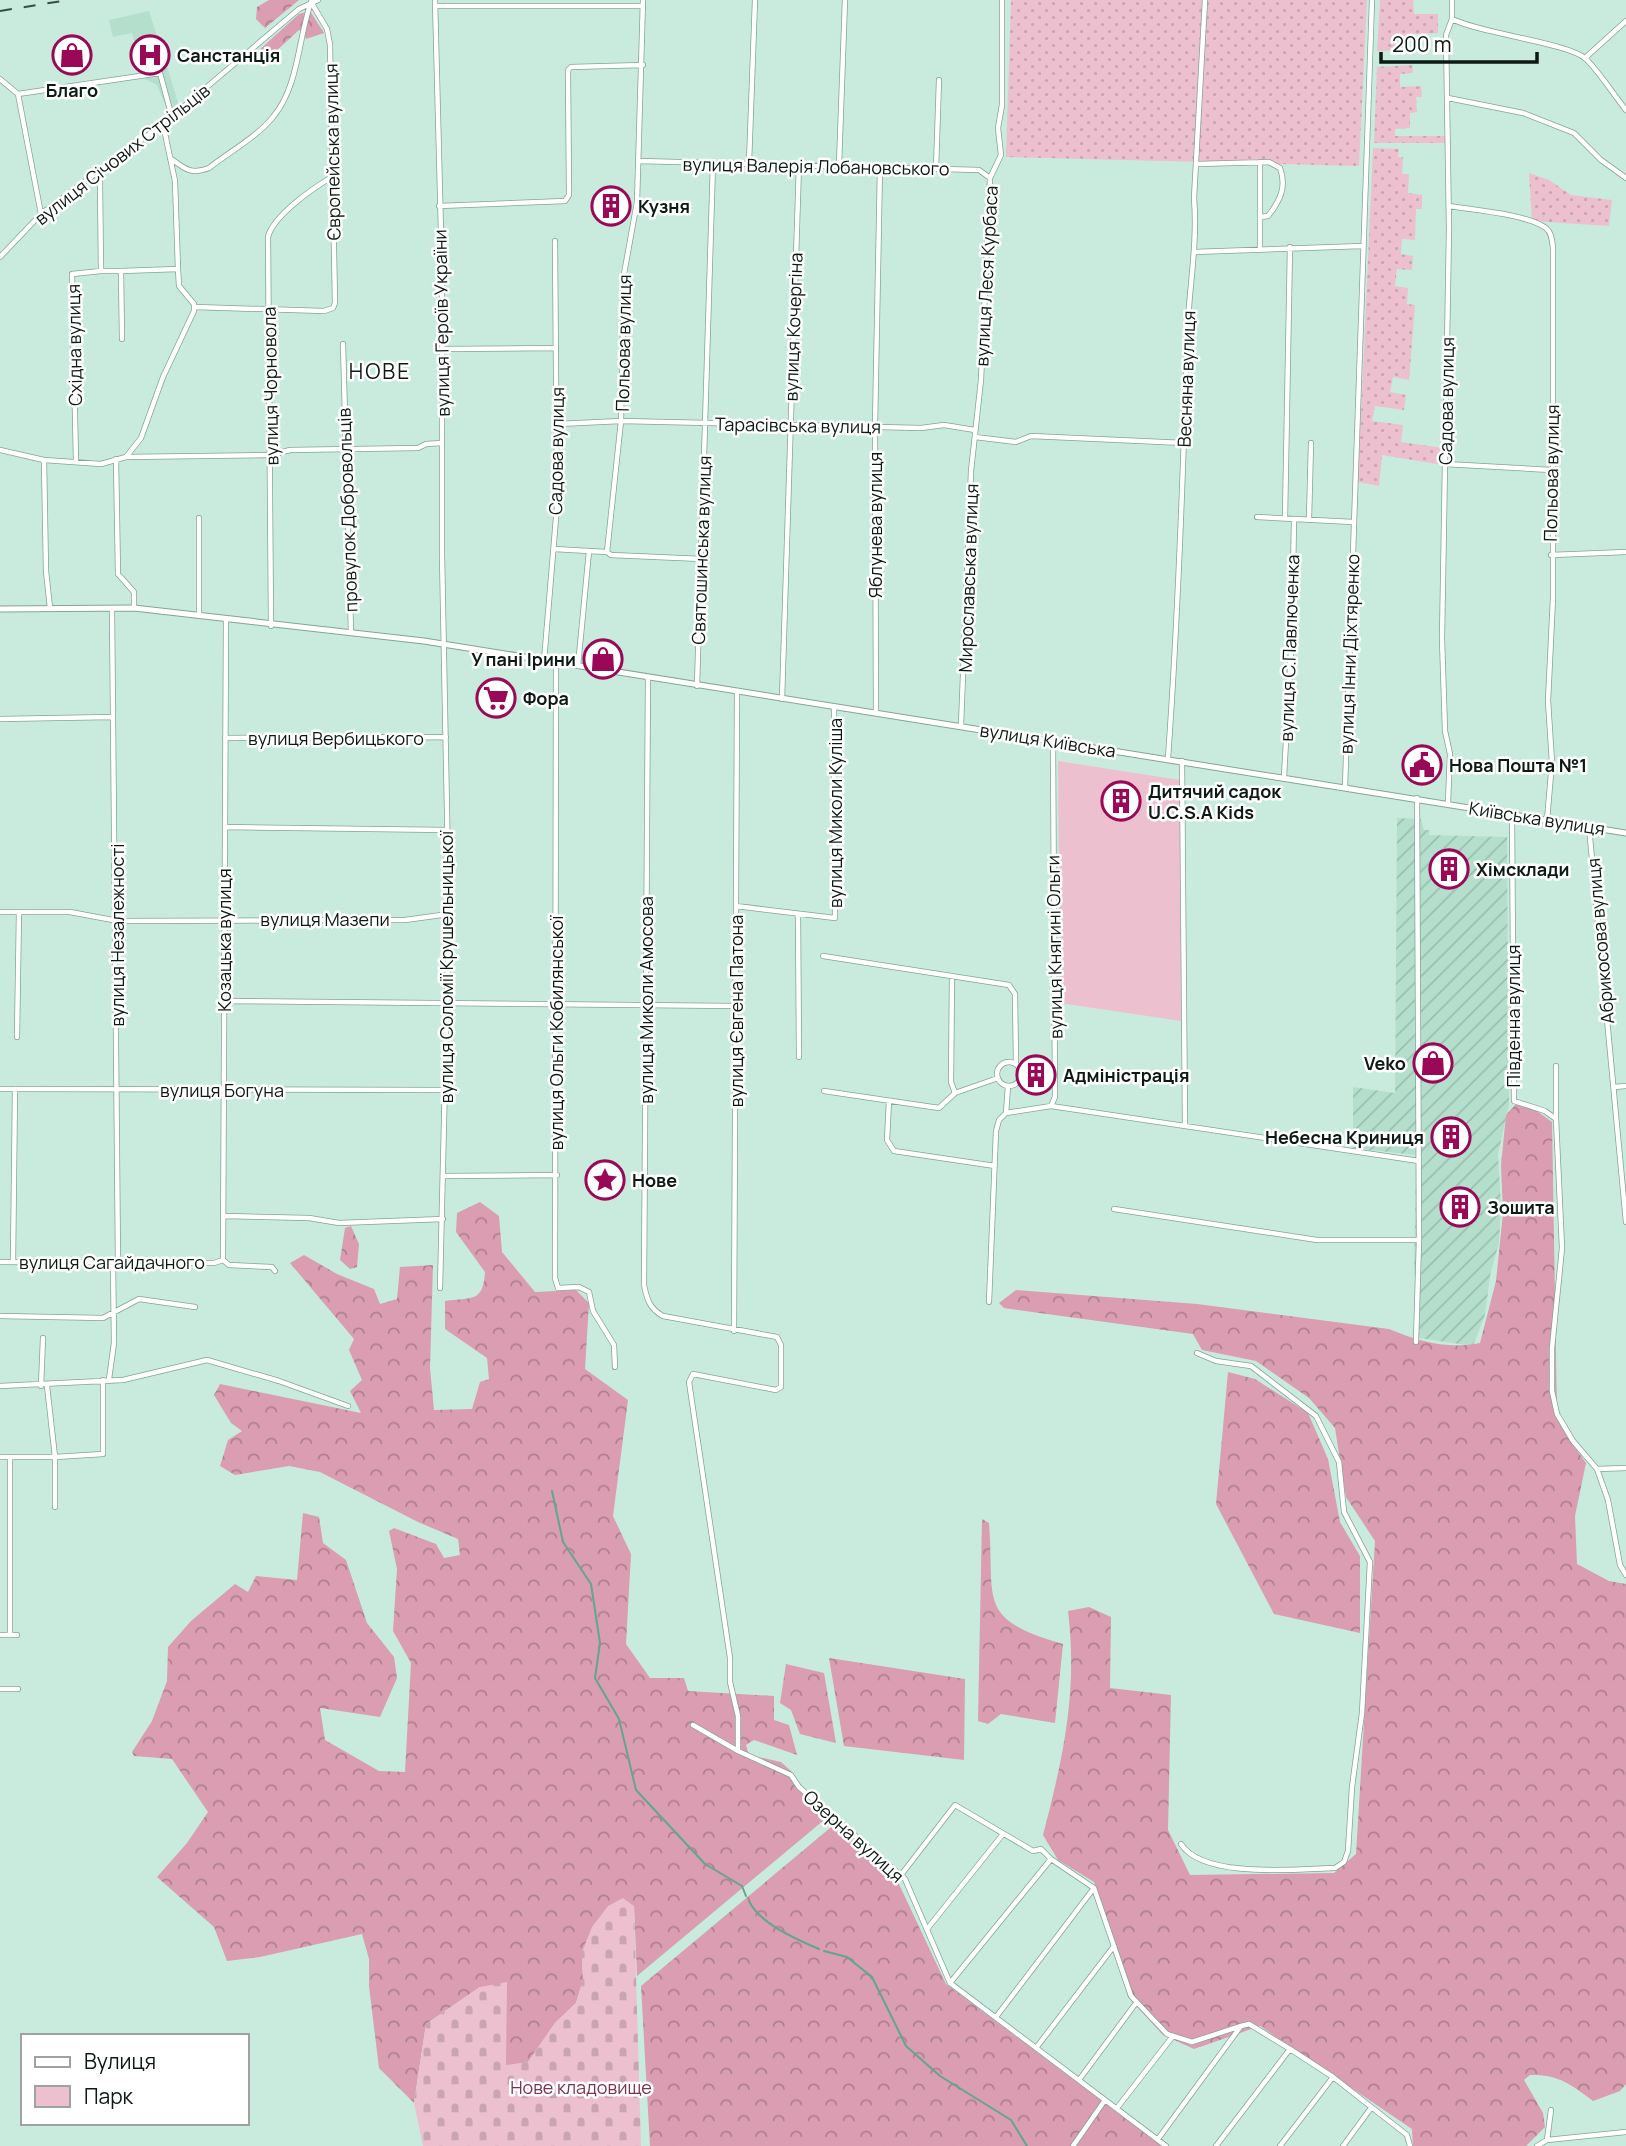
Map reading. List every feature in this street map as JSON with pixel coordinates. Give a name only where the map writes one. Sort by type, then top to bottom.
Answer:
[{"type":"street","points":[[170,158],[189,172],[209,168],[276,114],[294,72],[311,2],[318,0]]},
{"type":"street","points":[[749,163],[755,0]]},
{"type":"street","points":[[839,165],[845,0]]},
{"type":"street","name":"вулиця Леся Курбаса","points":[[975,429],[981,380],[990,178],[1001,155],[998,128],[1002,105],[1002,0]]},
{"type":"street","name":"Весняна вулиця","points":[[1168,758],[1205,0]]},
{"type":"street","name":"вулиця Інни Діхтяренко","points":[[1345,787],[1372,0]]},
{"type":"street","name":"Садова вулиця","points":[[1448,803],[1450,754],[1445,731],[1442,639],[1449,206],[1446,35],[1452,19],[1452,0]]},
{"type":"street","name":"вулиця Січових Стрільців","points":[[0,257],[41,214],[163,124],[311,2]]},
{"type":"street","name":"Європейська вулиця","points":[[269,310],[324,311],[333,307],[330,38],[319,12],[311,2]]},
{"type":"street","points":[[436,2],[643,3]]},
{"type":"street","name":"вулиця Героїв України","points":[[436,2],[445,645]]},
{"type":"street","name":"Польова вулиця","points":[[607,552],[621,421],[624,274],[637,202],[643,3]]},
{"type":"street","points":[[1452,19],[1498,34],[1573,51],[1585,58],[1626,110]]},
{"type":"street","points":[[1585,58],[1626,21]]},
{"type":"street","points":[[439,206],[565,201],[569,195],[568,70],[571,67],[643,65]]},
{"type":"street","points":[[18,94],[160,73],[170,110]]},
{"type":"street","points":[[0,79],[18,94],[41,214]]},
{"type":"street","points":[[936,169],[939,80]]},
{"type":"street","points":[[1448,98],[1523,113],[1574,133],[1601,160],[1626,178]]},
{"type":"street","points":[[163,124],[178,217],[179,286],[194,307]]},
{"type":"street","name":"вулиця Валерія Лобановського","points":[[639,161],[979,170],[990,178]]},
{"type":"street","points":[[1198,164],[1260,162],[1280,168],[1284,179],[1279,202],[1268,216],[1260,217]]},
{"type":"street","points":[[1260,162],[1260,249]]},
{"type":"street","name":"Святошинська вулиця","points":[[696,686],[713,163]]},
{"type":"street","name":"вулиця Кочергіна","points":[[782,700],[799,164]]},
{"type":"street","name":"Яблунева вулиця","points":[[876,714],[875,426],[880,167]]},
{"type":"street","name":"Східна вулиця","points":[[76,463],[72,274],[101,271],[100,182],[96,172]]},
{"type":"street","name":"вулиця Чорновола","points":[[271,626],[270,229],[317,185],[332,177]]},
{"type":"street","name":"Польова вулиця","points":[[1449,206],[1527,221],[1546,228],[1551,235],[1550,555],[1553,607],[1548,701],[1552,762],[1547,820]]},
{"type":"street","name":"Садова вулиця","points":[[544,661],[554,549],[558,424],[555,241]]},
{"type":"street","points":[[1194,252],[1363,246]]},
{"type":"street","points":[[1285,518],[1290,247]]},
{"type":"street","points":[[101,271],[178,269]]},
{"type":"street","points":[[121,271],[122,339]]},
{"type":"street","points":[[194,307],[269,310]]},
{"type":"street","points":[[126,457],[141,438],[163,377],[194,307]]},
{"type":"street","name":"провулок Добровольців","points":[[343,344],[351,635]]},
{"type":"street","points":[[441,349],[556,348]]},
{"type":"street","name":"Тарасівська вулиця","points":[[558,424],[621,421],[944,425],[975,429]]},
{"type":"street","name":"Мирославська вулиця","points":[[961,726],[975,429]]},
{"type":"street","points":[[975,437],[1016,442],[1031,436],[1184,443]]},
{"type":"street","points":[[0,450],[44,460],[101,464],[126,457],[272,456],[290,450],[418,448],[426,444],[442,443]]},
{"type":"street","points":[[1309,520],[1311,443]]},
{"type":"street","points":[[117,459],[118,574],[134,592],[134,608]]},
{"type":"street","points":[[44,460],[46,571],[50,608]]},
{"type":"street","points":[[1445,464],[1551,470]]},
{"type":"street","points":[[1257,517],[1353,522]]},
{"type":"street","points":[[199,518],[199,616]]},
{"type":"street","name":"вулиця С.Павлюченка","points":[[1284,777],[1292,632],[1294,519]]},
{"type":"street","points":[[554,549],[607,552],[611,555],[702,559]]},
{"type":"street","points":[[578,666],[589,551]]},
{"type":"street","points":[[1550,555],[1626,552]]},
{"type":"street","points":[[0,609],[113,608]]},
{"type":"street","name":"вулиця Київська","points":[[113,608],[134,608],[445,645],[1448,803]]},
{"type":"street","name":"вулиця Незалежності","points":[[55,1457],[103,1454],[106,1380],[114,1315],[118,921],[113,608]]},
{"type":"street","name":"Козацька вулиця","points":[[223,1260],[226,620]]},
{"type":"street","name":"вулиця Соломії Крушельницької","points":[[440,1288],[449,914],[445,645]]},
{"type":"street","name":"вулиця Ольги Кобилянської","points":[[556,663],[555,1278],[558,1289],[579,1287],[589,1292],[593,1311],[614,1345],[615,1367]]},
{"type":"street","name":"вулиця Миколи Амосова","points":[[648,677],[645,1285],[653,1311],[663,1316],[734,1331]]},
{"type":"street","name":"вулиця Євгена Патона","points":[[734,1331],[737,692]]},
{"type":"street","name":"вулиця Миколи Куліша","points":[[798,914],[835,918],[834,708]]},
{"type":"street","points":[[0,719],[113,717]]},
{"type":"street","name":"вулиця Вербицького","points":[[225,738],[446,737]]},
{"type":"street","name":"вулиця Княгині Ольги","points":[[1051,1106],[1055,1097],[1053,741]]},
{"type":"street","points":[[1182,760],[1185,1124]]},
{"type":"street","points":[[1416,1342],[1419,1240],[1417,798]]},
{"type":"street","name":"Київська вулиця","points":[[1448,803],[1626,832]]},
{"type":"street","name":"Південна вулиця","points":[[1512,815],[1514,1101],[1545,1111],[1556,1119]]},
{"type":"street","points":[[225,827],[447,830]]},
{"type":"street","name":"Абрикосова вулиця","points":[[1590,827],[1626,1222]]},
{"type":"street","points":[[736,906],[798,914],[799,1057]]},
{"type":"street","name":"вулиця Мазепи","points":[[0,912],[70,912],[118,921],[223,918],[405,920],[449,914]]},
{"type":"street","points":[[17,1037],[19,912]]},
{"type":"street","points":[[823,956],[1007,984],[1013,988],[1016,1063],[1021,1071],[1020,1079],[1008,1086]]},
{"type":"street","points":[[952,976],[951,1082],[955,1093]]},
{"type":"street","points":[[223,1001],[735,1006]]},
{"type":"street","points":[[998,1077],[1001,1065],[1007,1062],[1016,1063]]},
{"type":"street","points":[[1556,1066],[1562,1248],[1552,1348],[1552,1391],[1562,1423],[1597,1469],[1611,1509],[1620,1565],[1626,1575]]},
{"type":"street","points":[[824,1091],[939,1108],[955,1093],[998,1077]]},
{"type":"street","points":[[998,1077],[1008,1086]]},
{"type":"street","points":[[1006,1113],[1008,1086]]},
{"type":"street","points":[[1614,1087],[1626,1086]]},
{"type":"street","name":"вулиця Богуна","points":[[0,1089],[445,1090]]},
{"type":"street","points":[[13,1262],[15,1089]]},
{"type":"street","points":[[889,1101],[887,1140],[894,1151],[995,1166]]},
{"type":"street","points":[[989,1302],[996,1131],[999,1120],[1006,1113],[1051,1106],[1419,1161]]},
{"type":"street","points":[[444,1176],[557,1175]]},
{"type":"street","points":[[1114,1209],[1317,1240],[1419,1240]]},
{"type":"street","points":[[225,1216],[309,1218],[340,1223],[443,1219]]},
{"type":"street","name":"вулиця Сагайдачного","points":[[0,1262],[214,1263],[223,1260],[229,1265],[272,1268],[275,1271]]},
{"type":"street","points":[[0,1316],[103,1318],[114,1315],[139,1299],[195,1307]]},
{"type":"street","points":[[734,1331],[777,1337],[781,1345],[782,1372],[781,1387],[776,1390],[693,1374],[689,1382],[730,1658],[728,1669],[738,1716],[738,1751]]},
{"type":"street","points":[[43,1338],[44,1386],[55,1457],[55,1507]]},
{"type":"street","points":[[1181,1844],[1187,1854],[1208,1865],[1287,1869],[1335,1868],[1343,1862],[1348,1851],[1352,1787],[1362,1713],[1370,1562],[1344,1512],[1339,1462],[1316,1416],[1251,1366],[1216,1362],[1197,1353]]},
{"type":"street","points":[[0,1386],[44,1386],[122,1380],[207,1360],[279,1381],[348,1406]]},
{"type":"street","points":[[0,1457],[55,1457]]},
{"type":"street","points":[[10,1457],[10,1635]]},
{"type":"street","points":[[1597,1469],[1626,1468]]},
{"type":"street","points":[[0,1635],[17,1635]]},
{"type":"street","points":[[0,1689],[18,1689]]},
{"type":"street","name":"Озерна вулиця","points":[[693,1725],[738,1751],[791,1775],[799,1787],[901,1875],[928,1928],[950,1983]]},
{"type":"street","points":[[901,1875],[955,1805],[1032,1851],[1041,1849],[1051,1859],[1094,1888],[1136,2003],[1167,2034],[1192,2042],[1249,2024],[1333,2077],[1407,2135],[1410,2146]]},
{"type":"street","points":[[928,1928],[1003,1833]]},
{"type":"street","points":[[1051,1859],[950,1983],[1166,2146]]},
{"type":"street","points":[[996,2017],[1094,1888]]},
{"type":"street","points":[[1036,2048],[1114,1946]]},
{"type":"street","points":[[1079,2080],[1136,2003]]},
{"type":"street","points":[[1157,2139],[1241,2026]]},
{"type":"street","points":[[1117,2108],[1173,2036]]},
{"type":"street","points":[[1216,2146],[1290,2049]]},
{"type":"street","points":[[1280,2146],[1333,2077]]},
{"type":"street","points":[[1073,2146],[1105,2100]]},
{"type":"street","points":[[1343,2146],[1371,2108]]},
{"type":"street","points":[[1547,2140],[1551,2110]]},
{"type":"street","points":[[1537,2146],[1547,2140],[1626,2132]]},
{"type":"shaded area","name":"Санстанція","points":[[149,11],[180,108],[170,117],[157,85],[145,79],[132,33],[113,37],[109,20]]},
{"type":"shaded area","points":[[1397,818],[1421,819],[1424,830],[1430,830],[1429,835],[1507,837],[1509,1105],[1498,1154],[1501,1205],[1499,1242],[1490,1276],[1485,1315],[1473,1346],[1419,1338],[1418,1277],[1414,1275],[1416,1155],[1353,1148],[1353,1087],[1395,1093]]},
{"type":"green space","points":[[269,0],[299,0],[265,28],[256,19],[257,7]]},
{"type":"green space","points":[[1011,0],[1367,0],[1359,166],[1006,157]]},
{"type":"green space","points":[[1380,0],[1413,0],[1414,14],[1438,14],[1438,33],[1409,34],[1409,50],[1377,51]]},
{"type":"green space","points":[[310,11],[324,33],[306,39],[304,32],[299,30],[262,64],[257,52],[299,14]]},
{"type":"green space","points":[[1412,65],[1413,73],[1400,74],[1400,87],[1421,86],[1422,97],[1416,97],[1417,112],[1410,113],[1410,128],[1395,129],[1395,136],[1445,136],[1445,143],[1374,143],[1377,67]]},
{"type":"green space","points":[[1373,148],[1399,149],[1398,157],[1403,157],[1402,174],[1409,174],[1408,193],[1422,195],[1422,209],[1416,209],[1415,240],[1402,239],[1401,254],[1413,256],[1412,270],[1397,269],[1395,286],[1408,288],[1407,304],[1415,305],[1409,380],[1393,377],[1390,392],[1406,395],[1404,410],[1375,406],[1372,421],[1403,425],[1401,442],[1443,448],[1443,465],[1382,455],[1379,486],[1358,482]]},
{"type":"green space","points":[[1529,173],[1549,180],[1571,195],[1612,200],[1609,226],[1532,221]]},
{"type":"green space","points":[[1058,761],[1180,780],[1181,1021],[1060,1003]]},
{"type":"green space","points":[[1516,1104],[1537,1111],[1552,1122],[1557,1413],[1566,1435],[1586,1463],[1575,1516],[1577,1564],[1609,1581],[1626,1584],[1626,2084],[1620,2091],[1593,2101],[1563,2081],[1548,2076],[1530,2075],[1524,2080],[1543,2113],[1545,2127],[1526,2146],[1413,2146],[1412,2129],[1260,2026],[1194,2049],[1163,2035],[1128,1997],[1094,1882],[1058,1860],[1043,1835],[1067,1724],[1071,1669],[1068,1611],[1089,1607],[1111,1617],[1110,1688],[1171,1695],[1168,1830],[1190,1875],[1334,1873],[1356,1854],[1375,1541],[1346,1497],[1335,1428],[1309,1398],[1256,1361],[1202,1350],[1193,1334],[1004,1308],[999,1303],[1016,1290],[1197,1304],[1389,1329],[1422,1341],[1445,1345],[1480,1343],[1496,1281],[1503,1213],[1501,1165],[1506,1115]]},
{"type":"green space","points":[[480,1202],[499,1216],[502,1252],[535,1292],[576,1290],[589,1303],[585,1369],[628,1400],[613,1516],[631,1554],[626,1644],[650,1678],[684,1678],[688,1691],[774,1696],[774,1720],[789,1725],[797,1755],[754,1740],[746,1745],[749,1755],[781,1762],[792,1772],[824,1820],[637,1976],[634,1906],[582,1951],[583,1980],[576,2003],[555,2023],[528,2062],[506,2066],[480,1987],[426,2024],[414,2103],[379,2068],[369,1986],[369,1959],[362,1934],[260,1957],[227,1961],[214,1927],[157,1877],[187,1843],[208,1812],[172,1759],[134,1756],[132,1752],[152,1721],[167,1681],[168,1647],[191,1621],[235,1584],[248,1592],[256,1576],[297,1580],[303,1513],[319,1517],[323,1543],[346,1560],[367,1623],[394,1657],[397,1678],[380,1717],[320,1708],[325,1740],[379,1771],[405,1772],[411,1663],[393,1631],[397,1569],[389,1531],[394,1528],[436,1544],[444,1558],[460,1555],[458,1539],[418,1522],[320,1472],[289,1466],[235,1475],[220,1466],[228,1440],[242,1431],[231,1423],[214,1395],[220,1384],[361,1413],[350,1391],[362,1380],[349,1350],[354,1339],[290,1263],[304,1255],[337,1274],[374,1289],[380,1304],[397,1299],[400,1267],[433,1265],[430,1368],[434,1410],[472,1409],[480,1382],[489,1379],[487,1358],[445,1329],[445,1301],[474,1297],[482,1289],[485,1272],[456,1232],[457,1213]]},
{"type":"green space","points":[[351,1226],[359,1244],[357,1267],[350,1269],[340,1260],[345,1228]]},
{"type":"green space","points":[[1228,1372],[1255,1379],[1308,1413],[1328,1459],[1340,1522],[1360,1556],[1360,1633],[1274,1614],[1216,1504]]},
{"type":"green space","points":[[982,1519],[989,1523],[992,1589],[1003,1615],[1016,1626],[1063,1644],[1055,1723],[1001,1714],[988,1724],[978,1721]]},
{"type":"green space","points":[[829,1658],[965,1679],[964,1760],[844,1746]]},
{"type":"green space","points":[[786,1664],[824,1673],[836,1743],[800,1734],[791,1710],[780,1703]]},
{"type":"green space","points":[[836,1823],[897,1880],[946,1984],[1162,2146],[650,2146],[641,1986]]},
{"type":"green space","name":"Нове кладовище","points":[[623,1898],[634,1906],[641,2146],[423,2146],[414,2103],[426,2024],[480,1987],[507,1982],[506,2065],[528,2062],[555,2023],[576,2003],[583,1980],[582,1952],[592,1927],[608,1906]]},
{"type":"waterway","points":[[552,1491],[563,1542],[591,1584],[600,1643],[595,1678],[619,1719],[636,1790],[705,1864],[742,1886],[746,1896]]},
{"type":"waterway","points":[[749,1901],[770,1924],[819,1949]]},
{"type":"waterway","points":[[824,1951],[847,1957],[872,1977],[906,2046],[940,2076],[1011,2120],[1027,2146]]},
{"type":"railway","points":[[0,11],[68,0]]},
{"type":"place","name":"Благо","points":[[72,55]]},
{"type":"place","name":"Санстанція","points":[[150,55]]},
{"type":"place","name":"Кузня","points":[[611,206]]},
{"type":"place","name":"У пані Ірини","points":[[603,659]]},
{"type":"place","name":"Фора","points":[[496,698]]},
{"type":"place","name":"Нова Пошта №1","points":[[1422,765]]},
{"type":"place","name":"Дитячий садок U.C.S.A Kids","points":[[1121,801]]},
{"type":"place","name":"Хімсклади","points":[[1449,869]]},
{"type":"place","name":"Veko","points":[[1433,1063]]},
{"type":"place","name":"Адміністрація","points":[[1036,1075]]},
{"type":"place","name":"Небесна Криниця","points":[[1451,1137]]},
{"type":"place","name":"Нове","points":[[605,1180]]},
{"type":"place","name":"Зошита","points":[[1460,1207]]},
{"type":"district","name":"НОВЕ","points":[[380,371]]}]
